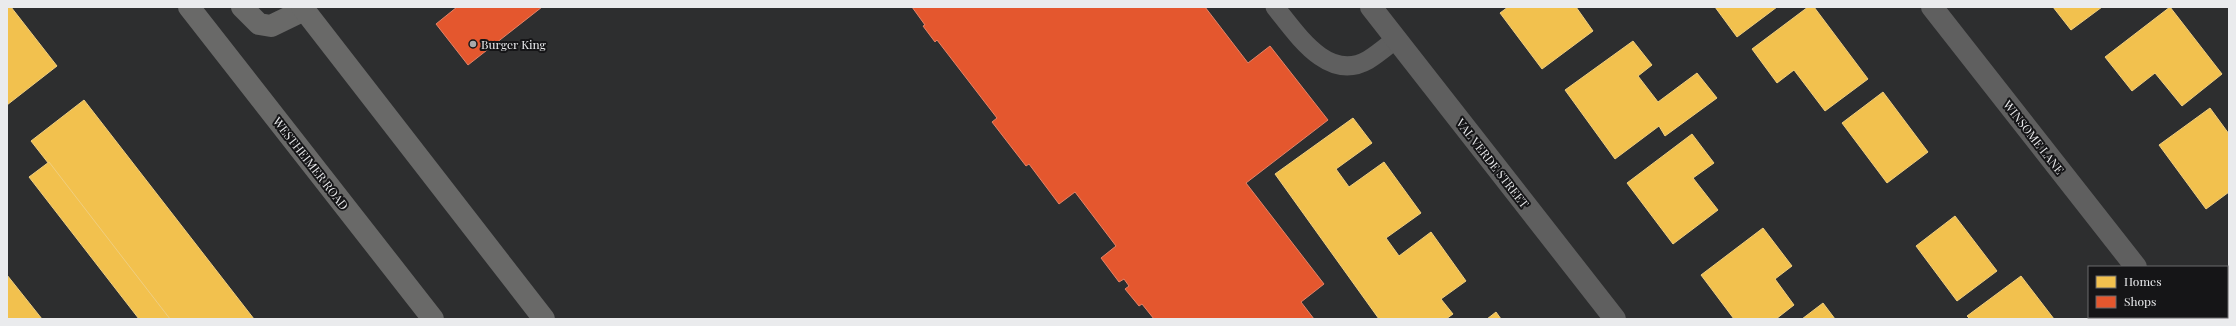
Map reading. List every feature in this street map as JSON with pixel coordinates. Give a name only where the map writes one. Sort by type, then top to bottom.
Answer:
[{"type":"main road","name":"WESTHEIMER ROAD","points":[[189,7],[433,319]]},
{"type":"main road","points":[[242,7],[259,24],[271,26],[305,8],[544,319]]},
{"type":"street","name":"VAL VERDE STREET","points":[[1370,7],[1615,319]]},
{"type":"street","name":"WINSOME LANE","points":[[1932,7],[2135,266]]},
{"type":"lane","points":[[1275,7],[1311,50],[1329,62],[1349,66],[1368,60],[1396,39]]},
{"type":"building: Homes","points":[[7,7],[11,7],[57,66],[7,105]]},
{"type":"building: Homes","points":[[1508,7],[1576,7],[1593,31],[1542,69],[1500,13]]},
{"type":"building: Homes","points":[[1715,7],[1777,7],[1737,37]]},
{"type":"building: Homes","points":[[1808,7],[1814,7],[1868,79],[1825,111],[1794,70],[1777,83],[1752,49]]},
{"type":"building: Homes","points":[[2053,7],[2102,7],[2071,30]]},
{"type":"building: Homes","points":[[2170,7],[2222,74],[2182,106],[2155,73],[2132,91],[2105,57]]},
{"type":"building: Homes","points":[[1633,41],[1652,65],[1638,76],[1658,102],[1697,73],[1717,98],[1665,136],[1659,126],[1615,159],[1565,90]]},
{"type":"building: Homes","points":[[1883,92],[1928,152],[1887,183],[1842,123]]},
{"type":"building: Homes","points":[[84,100],[254,319],[170,319],[31,141]]},
{"type":"building: Homes","points":[[2210,108],[2229,134],[2229,192],[2206,209],[2159,145]]},
{"type":"building: Homes","points":[[1353,118],[1372,143],[1336,169],[1349,187],[1384,162],[1421,213],[1386,238],[1399,256],[1431,232],[1466,281],[1441,299],[1453,314],[1446,319],[1379,319],[1275,174]]},
{"type":"building: Homes","points":[[1692,134],[1714,163],[1693,178],[1718,210],[1673,244],[1627,183]]},
{"type":"building: Homes","points":[[49,162],[170,319],[139,319],[29,177]]},
{"type":"building: Homes","points":[[1955,216],[1997,271],[1957,301],[1916,246]]},
{"type":"building: Homes","points":[[1763,228],[1792,266],[1775,279],[1794,305],[1776,319],[1734,319],[1701,275]]},
{"type":"building: Homes","points":[[7,275],[42,319],[7,319]]},
{"type":"building: Homes","points":[[2021,276],[2054,319],[1970,319],[1967,316]]},
{"type":"building: Homes","points":[[1823,303],[1835,319],[1802,319]]},
{"type":"building: Homes","points":[[1496,312],[1501,319],[1487,319]]},
{"type":"building: Shops","name":"Burger King","points":[[457,7],[542,7],[468,65],[436,24]]},
{"type":"building: Shops","points":[[912,7],[1205,7],[1248,63],[1270,46],[1328,120],[1246,183],[1324,284],[1301,302],[1314,319],[1154,319],[1142,304],[1139,306],[1125,289],[1129,286],[1124,279],[1119,282],[1101,258],[1116,246],[1075,192],[1059,204],[1029,164],[1026,166],[992,122],[997,118],[937,40],[935,42],[923,26],[925,25]]},
{"type":"place","name":"Burger King","points":[[473,44]]}]
